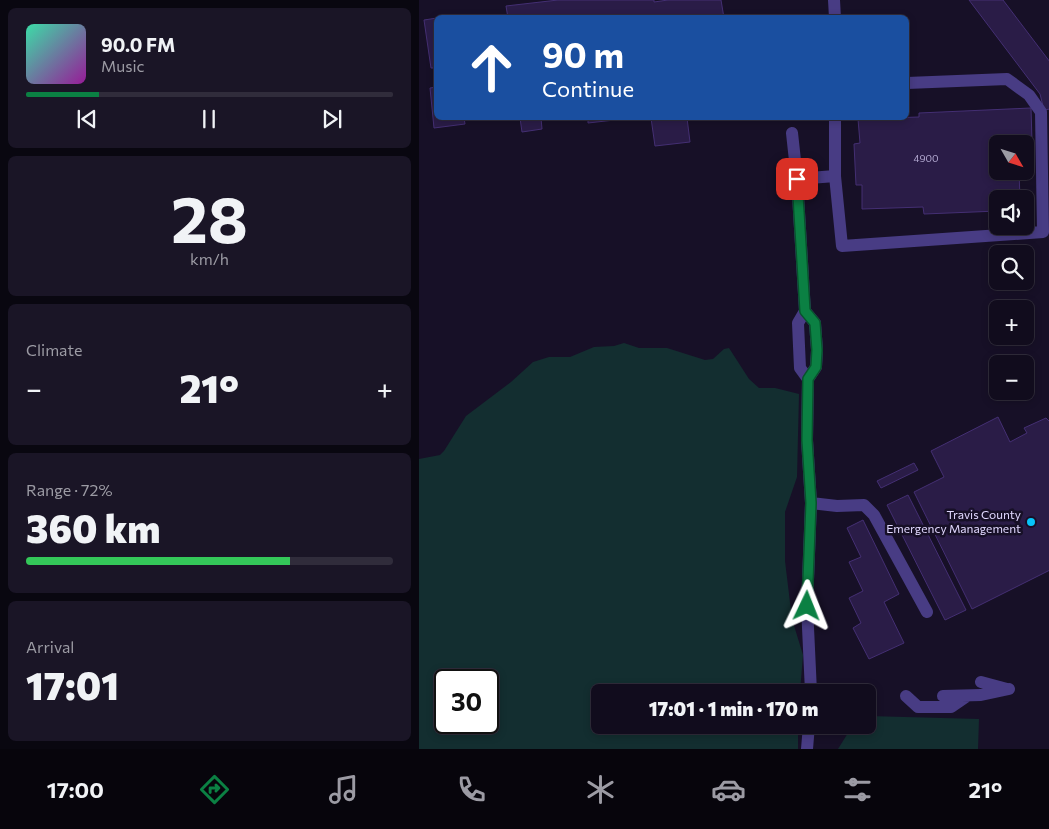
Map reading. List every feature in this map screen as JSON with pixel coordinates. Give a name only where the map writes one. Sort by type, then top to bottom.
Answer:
[{"type":"street","points":[[835,0],[835,15]]},
{"type":"street","points":[[835,120],[835,176],[842,246],[1043,232],[1041,112],[1029,95],[1007,79],[909,83]]},
{"type":"street","points":[[792,133],[797,179],[805,311],[798,323],[800,368],[808,379]]},
{"type":"street","points":[[797,179],[835,176]]},
{"type":"street","points":[[805,311],[815,323],[817,350],[816,367],[808,379],[807,440],[811,503],[807,606],[811,684]]},
{"type":"street","points":[[811,503],[837,506],[864,505],[874,515],[927,612]]},
{"type":"street","points":[[943,696],[981,696],[1009,689],[981,682]]},
{"type":"street","points":[[906,696],[918,707],[942,708],[951,707],[967,696]]},
{"type":"street","points":[[807,749],[808,734]]},
{"type":"green space","points":[[624,343],[639,348],[667,348],[705,360],[713,359],[724,349],[729,348],[749,379],[759,388],[775,388],[799,394],[797,477],[785,512],[785,561],[792,619],[803,655],[801,684],[591,684],[591,734],[798,734],[798,749],[419,749],[419,459],[440,455],[466,416],[511,382],[533,362],[549,357],[570,357],[594,347],[614,346]]},
{"type":"green space","points":[[876,716],[979,719],[978,749],[838,749],[847,734],[876,734]]},
{"type":"building","points":[[558,0],[654,0],[654,2],[668,0],[721,0],[724,15],[508,15],[506,6]]},
{"type":"building","points":[[969,0],[1003,0],[1050,62],[1050,109],[1044,110],[1040,94]]},
{"type":"building","points":[[434,18],[434,68],[431,68],[424,20]]},
{"type":"building","points":[[434,87],[434,120],[464,120],[465,124],[434,128],[430,88]]},
{"type":"building","points":[[1031,108],[1032,135],[989,135],[989,180],[1019,180],[1020,190],[989,190],[989,211],[924,214],[923,207],[862,209],[862,185],[856,185],[854,144],[860,143],[858,120],[909,120],[909,117],[919,117],[919,113]]},
{"type":"building","points":[[520,120],[541,120],[542,129],[522,132]]},
{"type":"building","points":[[588,120],[614,120],[588,123]]},
{"type":"building","points":[[651,120],[687,120],[690,142],[655,146]]},
{"type":"building","points":[[998,417],[1010,442],[1027,433],[1024,428],[1046,418],[1050,422],[1050,570],[972,609],[914,492],[944,477],[931,451]]},
{"type":"building","points":[[914,463],[918,470],[881,488],[877,481]]},
{"type":"building","points":[[908,495],[966,610],[945,620],[887,505]]},
{"type":"building","points":[[863,520],[899,594],[884,602],[904,643],[869,659],[853,628],[861,623],[849,598],[863,591],[849,562],[861,557],[847,528]]},
{"type":"place","name":"Travis County Emergency Management","points":[[1031,522]]},
{"type":"route","points":[[797,179],[805,311],[815,323],[817,350],[816,367],[808,379],[807,440],[811,503],[807,606]]}]
